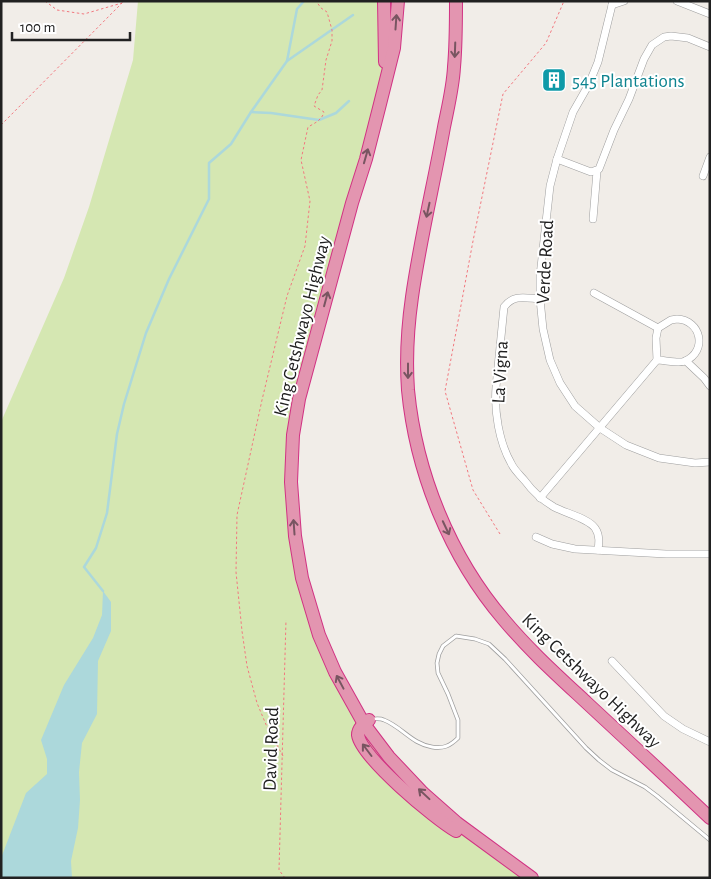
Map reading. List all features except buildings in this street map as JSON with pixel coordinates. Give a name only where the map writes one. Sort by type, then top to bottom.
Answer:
[{"type":"highway","points":[[384,1],[387,77]]},
{"type":"highway","name":"King Cetshwayo Highway","points":[[398,1],[394,48],[387,77],[299,399],[293,435],[291,482],[295,536],[302,578],[319,635],[335,672],[389,757],[423,793],[457,823],[532,878]]},
{"type":"highway","name":"King Cetshwayo Highway","points":[[456,1],[454,68],[417,264],[408,340],[409,400],[425,476],[445,526],[464,564],[503,620],[540,660],[710,818]]},
{"type":"street","points":[[612,3],[624,1]]},
{"type":"street","points":[[677,1],[710,14]]},
{"type":"street","name":"Verde Road","points":[[612,3],[598,62],[573,112],[550,186],[540,276],[543,329],[550,360],[555,372],[575,406],[600,428],[626,445],[658,458],[695,463],[710,462]]},
{"type":"street","points":[[557,159],[591,172],[596,171],[602,165],[614,130],[638,77],[644,58],[652,45],[664,36],[688,38],[710,47]]},
{"type":"street","points":[[703,176],[710,157]]},
{"type":"street","points":[[593,219],[596,171]]},
{"type":"street","points":[[594,293],[658,328]]},
{"type":"street","name":"La Vigna","points":[[540,299],[514,298],[504,307],[495,397],[497,419],[505,450],[515,470],[540,498],[592,525],[599,540],[598,550]]},
{"type":"street","points":[[540,498],[657,360],[656,338],[658,328],[671,320],[677,319],[686,321],[695,328],[700,342],[696,352],[686,361],[657,360]]},
{"type":"street","points":[[686,361],[710,386]]},
{"type":"street","points":[[536,537],[563,547],[575,549],[666,554],[710,554]]},
{"type":"street","points":[[612,661],[664,716],[683,729],[710,742]]},
{"type":"lane","points":[[367,722],[379,719],[386,721],[413,740],[426,746],[437,748],[453,743],[458,738],[458,720],[438,673],[437,663],[443,646],[449,640],[456,636],[475,639],[488,644],[505,659],[586,748],[604,764],[645,787],[710,840]]},
{"type":"path","points":[[45,1],[57,10],[84,14],[123,2]]},
{"type":"path","points":[[283,756],[257,703],[248,666],[242,631],[236,572],[238,515],[262,400],[287,296],[305,246],[310,201],[302,160],[308,127],[324,114],[324,112],[314,106],[322,90],[326,60],[332,41],[327,12],[316,1]]},
{"type":"path","points":[[500,534],[473,490],[445,392],[503,94],[546,43],[564,1]]},
{"type":"path","points":[[1,125],[123,2]]},
{"type":"path","name":"David Road","points":[[285,878],[279,870],[286,620]]},
{"type":"green space","points":[[138,1],[398,1],[396,30],[293,435],[302,578],[352,704],[423,793],[532,878],[1,878],[1,422],[64,278],[89,207],[133,60]]},
{"type":"water","points":[[103,591],[111,602],[111,631],[98,661],[97,714],[82,743],[79,772],[78,828],[71,861],[72,878],[1,878],[1,858],[26,793],[47,774],[47,759],[41,740],[64,685],[93,638],[102,615]]},
{"type":"waterway","points":[[103,591],[84,567],[96,548],[107,513],[117,434],[124,404],[146,333],[169,279],[209,199],[209,163],[231,144],[287,61],[297,9],[304,1]]},
{"type":"waterway","points":[[287,61],[353,15]]},
{"type":"waterway","points":[[251,112],[319,120],[336,113],[349,101]]},
{"type":"place","name":"545 Plantations","points":[[554,80]]}]
